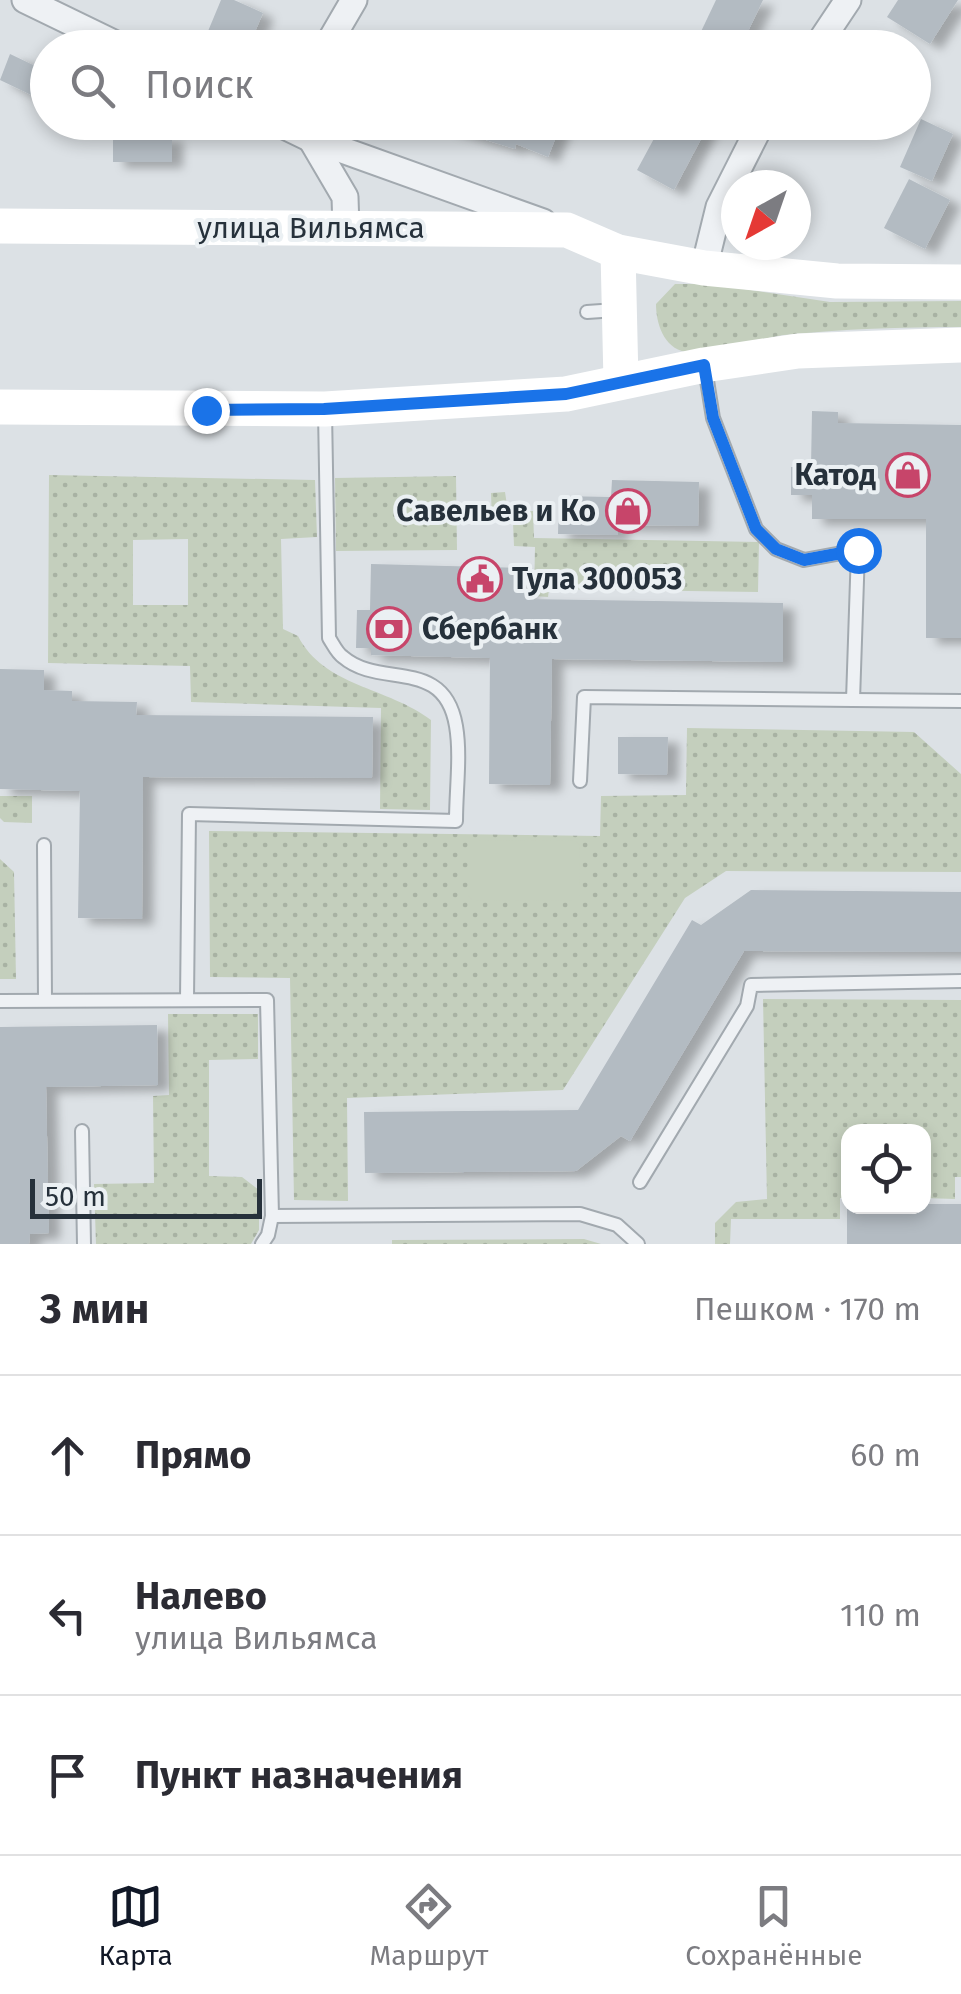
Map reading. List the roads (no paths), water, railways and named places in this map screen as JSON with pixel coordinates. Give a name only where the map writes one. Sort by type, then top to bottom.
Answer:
[{"type":"street","points":[[25,0],[87,30]]},
{"type":"street","points":[[336,30],[354,0]]},
{"type":"street","points":[[828,30],[848,0]]},
{"type":"street","points":[[313,140],[346,197],[346,228]]},
{"type":"street","points":[[333,140],[567,230]]},
{"type":"street","points":[[704,268],[719,207],[753,140]]},
{"type":"street","name":"улица Вильямса","points":[[0,226],[567,230],[618,252],[704,268],[837,281],[961,282]]},
{"type":"street","points":[[618,252],[603,311],[621,381]]},
{"type":"street","points":[[0,408],[324,409],[566,394],[704,365],[798,352],[961,345]]},
{"type":"lane","points":[[704,365],[713,418],[756,529],[776,549],[804,560],[858,550],[853,700]]},
{"type":"lane","points":[[187,999],[189,814],[456,821],[456,728],[450,706],[436,688],[414,676],[385,673],[343,658],[329,638],[324,409]]},
{"type":"lane","points":[[580,782],[584,697],[961,701]]},
{"type":"lane","points":[[44,846],[45,1000]]},
{"type":"lane","points":[[640,1182],[747,1006],[750,985],[961,981]]},
{"type":"lane","points":[[0,1001],[268,1000],[272,1216],[262,1244]]},
{"type":"lane","points":[[82,1131],[84,1244]]},
{"type":"lane","points":[[272,1216],[580,1214],[617,1225],[638,1244]]},
{"type":"place","name":"Катод","points":[[908,475]]},
{"type":"place","name":"Савельев и Ко","points":[[628,511]]},
{"type":"place","name":"Тула 300053","points":[[480,579]]},
{"type":"place","name":"Сбербанк","points":[[389,629]]}]
